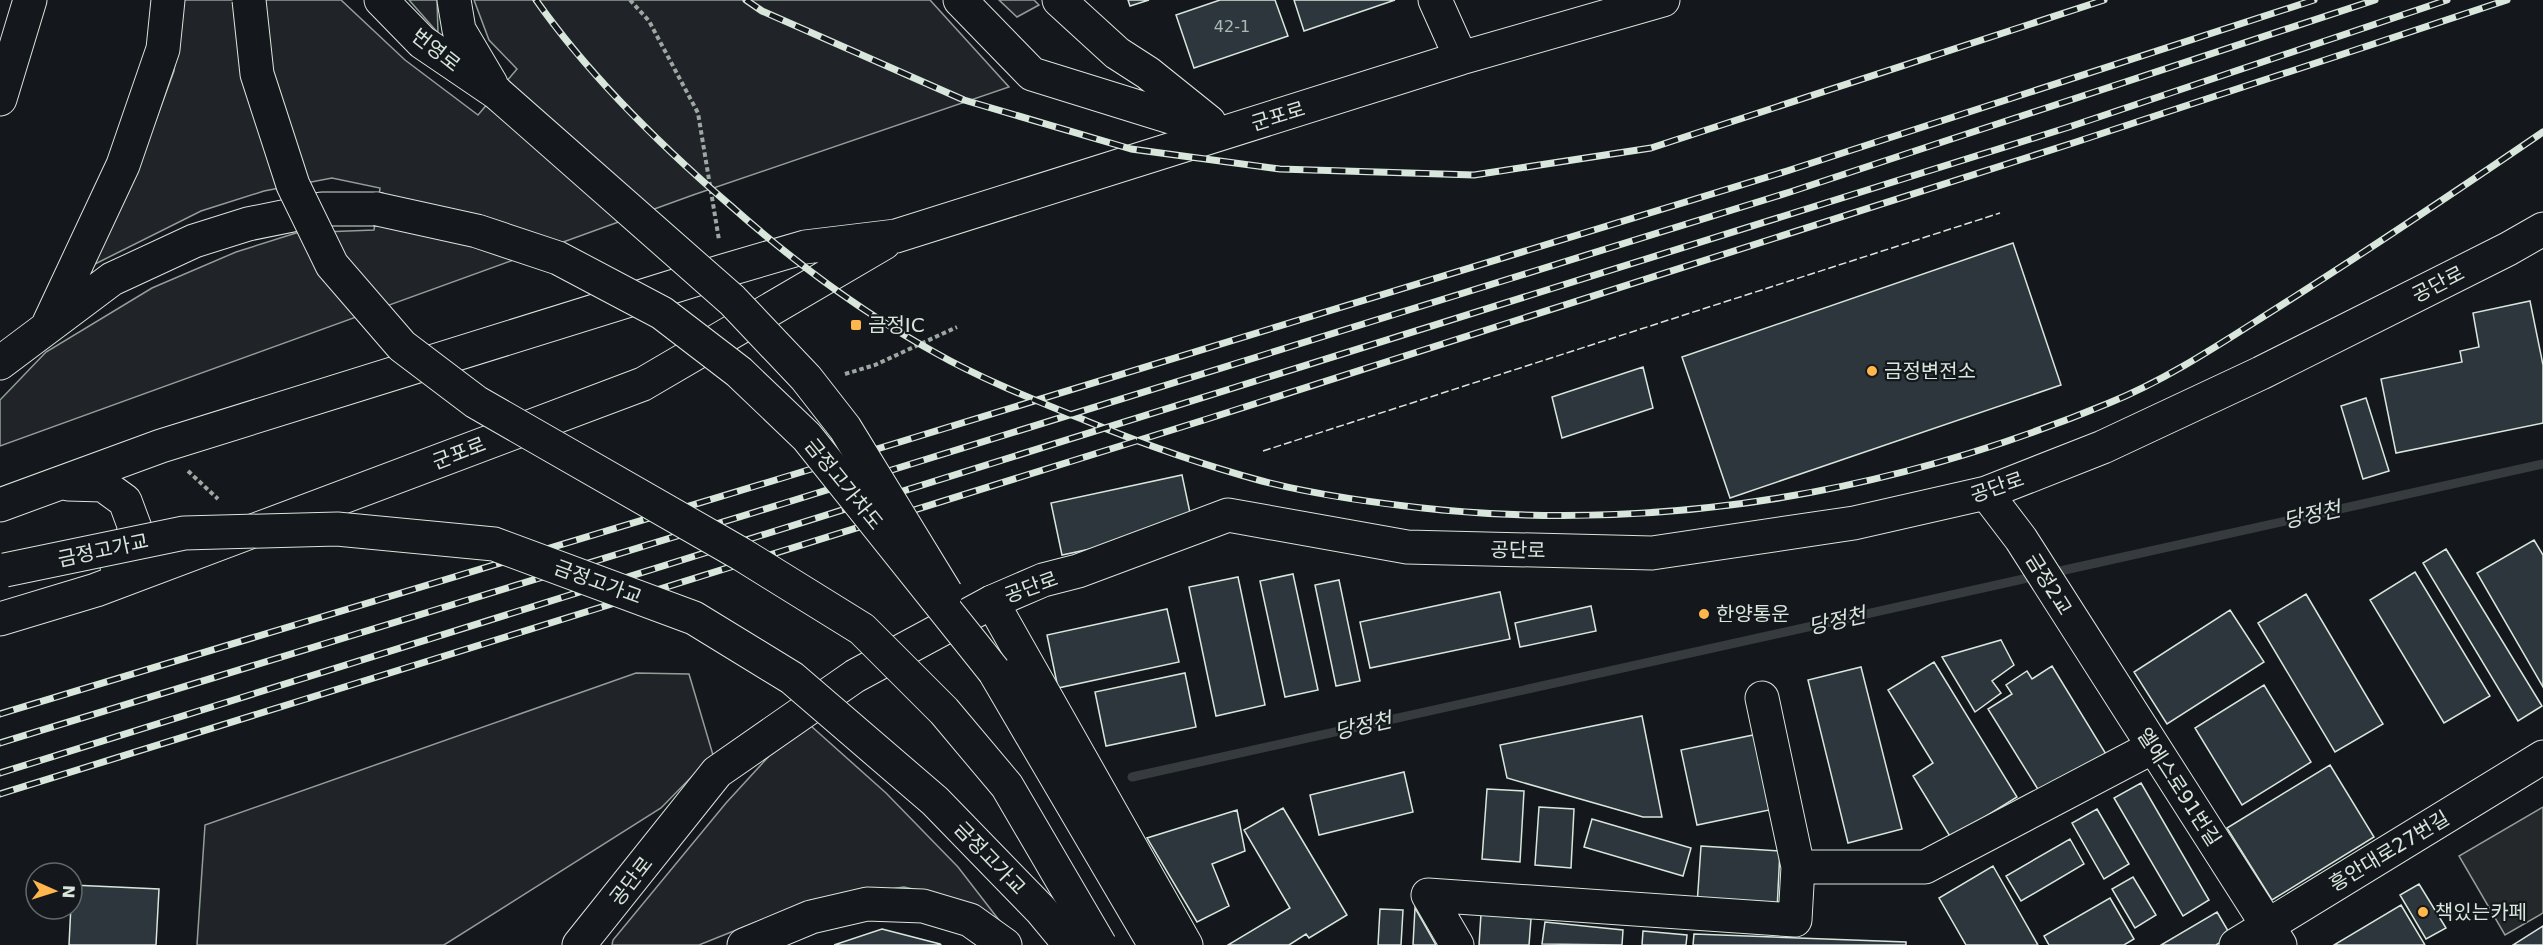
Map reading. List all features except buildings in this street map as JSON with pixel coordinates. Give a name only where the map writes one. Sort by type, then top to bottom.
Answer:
[{"type":"street","points":[[0,99],[30,0]]},
{"type":"street","points":[[0,363],[48,325],[123,165],[163,48],[168,0]]},
{"type":"street","points":[[249,0],[257,74],[293,186],[332,265],[402,346],[476,402],[741,554],[862,629],[944,711],[1007,786],[1100,945]]},
{"type":"street","name":"번영로","points":[[381,0],[422,42],[497,93]]},
{"type":"street","points":[[454,0],[459,30],[497,93],[732,300],[806,378],[845,428],[994,671]]},
{"type":"street","points":[[960,0],[1032,74],[1222,133]]},
{"type":"street","points":[[1059,0],[1117,53],[1148,73],[1222,133]]},
{"type":"street","points":[[1435,0],[1461,58]]},
{"type":"street","name":"군포로","points":[[0,505],[161,446],[723,271],[805,248],[896,237],[1461,58],[1663,0]]},
{"type":"street","name":"금정고가차도","points":[[48,325],[112,279],[194,241],[248,224],[322,209],[377,209],[477,231],[558,258],[662,314],[739,372],[807,437],[994,671],[1155,945]]},
{"type":"street","name":"공단로","points":[[579,945],[717,772],[855,676],[992,602],[1043,580],[1078,571],[1228,515],[1407,547],[1652,553],[1854,524],[1986,493],[2103,447],[2176,414],[2497,255],[2543,229]]},
{"type":"street","name":"군포로","points":[[0,619],[96,590],[643,384],[896,237]]},
{"type":"street","points":[[63,483],[103,485],[125,501],[135,528],[123,561],[96,590]]},
{"type":"street","name":"금정2교","points":[[1986,493],[2021,539],[2077,629]]},
{"type":"street","name":"금정고가교","points":[[3,571],[184,533],[337,529],[494,544],[694,618],[792,678],[935,801],[1041,910],[1070,945]]},
{"type":"street","points":[[992,602],[1186,945]]},
{"type":"street","name":"엘에스로91번길","points":[[2077,629],[2274,935]]},
{"type":"street","points":[[1457,945],[1428,894],[1795,920],[1798,867],[1762,698]]},
{"type":"street","points":[[1798,867],[1925,867],[2153,747]]},
{"type":"street","name":"흥안대로27번길","points":[[2236,945],[2274,935],[2543,757]]},
{"type":"street","points":[[744,945],[811,917],[867,904],[923,906],[970,920],[1005,945]]},
{"type":"path","points":[[630,0],[649,21],[698,113],[723,271]]},
{"type":"path","points":[[837,376],[875,365],[957,327]]},
{"type":"path","points":[[161,446],[252,530]]},
{"type":"shaded area","points":[[183,0],[341,0],[405,60],[478,115],[517,69],[489,40],[474,0],[930,0],[1009,87],[693,195],[0,446],[0,400],[46,352],[152,288],[236,252],[296,233],[374,230],[380,188],[332,178],[264,191],[201,211],[89,267],[137,171],[174,71]]},
{"type":"shaded area","points":[[409,0],[437,0],[438,33]]},
{"type":"shaded area","points":[[999,0],[1034,0],[1039,5],[1017,17]]},
{"type":"shaded area","points":[[636,673],[689,674],[713,755],[661,808],[444,945],[197,945],[205,825]]},
{"type":"shaded area","points":[[811,726],[886,793],[958,867],[1016,942],[944,896],[904,887],[811,900],[699,945],[612,945],[613,940],[726,803],[770,755]]},
{"type":"shaded area","points":[[2543,807],[2543,913],[2505,935],[2459,856]]},
{"type":"waterway","name":"당정천","points":[[2051,573],[2543,464]]},
{"type":"waterway","name":"당정천","points":[[1132,777],[2037,576]]},
{"type":"railway","points":[[536,0],[603,83],[704,183],[828,285],[880,320],[934,352],[991,381],[1050,406],[1132,439],[1218,468],[1306,491],[1442,510],[1528,515],[1613,515],[1698,509],[1782,497],[1865,481],[1947,460],[2029,434],[2109,403],[2153,383],[2195,359],[2344,265],[2543,132]]},
{"type":"railway","points":[[746,0],[762,11],[964,100],[1131,149],[1280,169],[1474,175],[1651,148],[2104,0]]},
{"type":"railway","points":[[0,714],[1787,171],[2314,0]]},
{"type":"railway","points":[[0,743],[1790,192],[2375,0]]},
{"type":"railway","points":[[0,773],[2069,127],[2447,0]]},
{"type":"railway","points":[[0,794],[1204,420],[2076,142],[2507,0]]},
{"type":"fence","points":[[1263,451],[2000,213]]},
{"type":"place","name":"금정IC","points":[[856,325]]},
{"type":"place","name":"금정변전소","points":[[1872,371]]},
{"type":"place","name":"한양통운","points":[[1704,614]]},
{"type":"place","name":"책있는카페","points":[[2423,912]]}]
